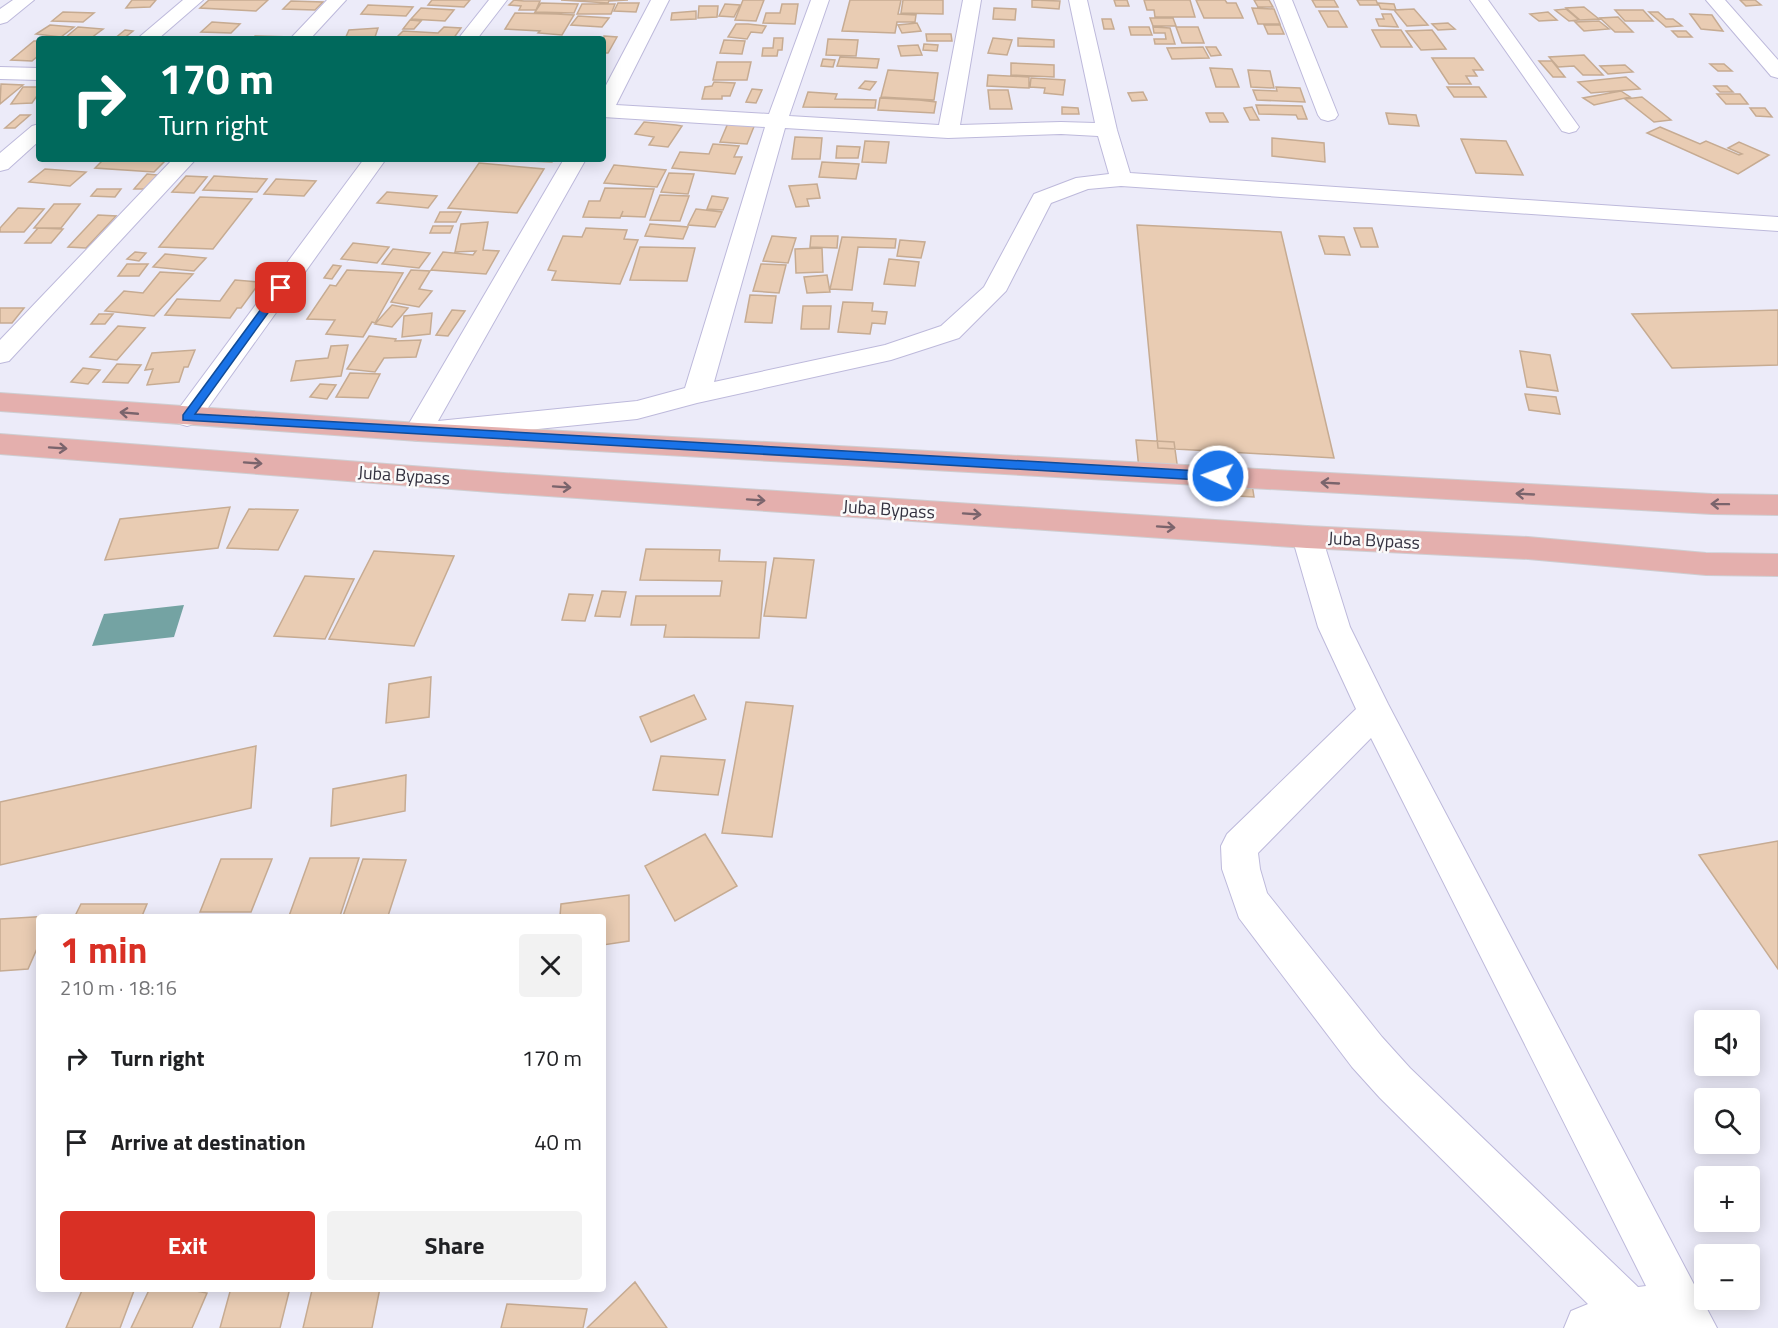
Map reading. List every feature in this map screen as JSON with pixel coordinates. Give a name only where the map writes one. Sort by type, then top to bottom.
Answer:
[{"type":"main road","points":[[0,402],[418,432],[1700,504],[1778,505]]},
{"type":"main road","name":"Juba Bypass","points":[[0,444],[503,483],[1307,537],[1528,548],[1706,564],[1778,565]]},
{"type":"street","points":[[0,18],[25,0]]},
{"type":"street","points":[[150,36],[194,0]]},
{"type":"street","points":[[302,36],[337,0]]},
{"type":"street","points":[[469,36],[498,0]]},
{"type":"street","points":[[606,104],[660,0]]},
{"type":"street","points":[[697,394],[777,120],[820,0]]},
{"type":"street","points":[[948,132],[972,0]]},
{"type":"street","points":[[1078,0],[1107,130],[1121,178]]},
{"type":"street","points":[[1283,0],[1328,115]]},
{"type":"street","points":[[1479,0],[1569,126]]},
{"type":"street","points":[[1715,0],[1778,72]]},
{"type":"street","points":[[0,73],[36,74]]},
{"type":"street","points":[[606,110],[948,132],[1062,128],[1107,130]]},
{"type":"street","points":[[0,164],[36,133]]},
{"type":"street","points":[[0,355],[182,162]]},
{"type":"street","points":[[187,417],[373,162]]},
{"type":"street","points":[[418,432],[573,162]]},
{"type":"street","points":[[418,432],[636,410],[697,394],[891,352],[950,332],[994,291],[1042,199],[1084,183],[1121,178],[1778,224]]},
{"type":"street","points":[[1307,537],[1334,627],[1375,712],[1687,1316]]},
{"type":"street","points":[[1375,712],[1240,846],[1239,860],[1243,882],[1253,905],[1374,1060],[1630,1312]]},
{"type":"street","points":[[1588,1328],[1630,1312],[1687,1316]]},
{"type":"shaded area","points":[[184,605],[174,637],[92,646],[104,614]]},
{"type":"building","points":[[132,0],[156,0],[150,7],[126,8]]},
{"type":"building","points":[[209,0],[268,0],[256,11],[200,8]]},
{"type":"building","points":[[432,0],[470,0],[464,7],[428,5]]},
{"type":"building","points":[[514,0],[540,1],[536,10],[519,10],[521,6],[509,5]]},
{"type":"building","points":[[561,0],[628,0],[609,1],[608,3]]},
{"type":"building","points":[[743,0],[764,0],[756,21],[735,20]]},
{"type":"building","points":[[850,0],[901,0],[898,14],[916,15],[915,22],[897,22],[895,33],[842,31]]},
{"type":"building","points":[[903,0],[943,0],[943,14],[901,13]]},
{"type":"building","points":[[1032,0],[1060,1],[1059,9],[1032,7]]},
{"type":"building","points":[[1114,0],[1127,0],[1129,6],[1116,6]]},
{"type":"building","points":[[1144,0],[1190,0],[1195,17],[1155,17],[1154,10],[1147,10]]},
{"type":"building","points":[[1196,0],[1225,0],[1227,3],[1236,3],[1243,18],[1204,18]]},
{"type":"building","points":[[1254,0],[1269,0],[1273,7],[1258,7]]},
{"type":"building","points":[[1312,0],[1334,0],[1338,7],[1316,7]]},
{"type":"building","points":[[1357,0],[1376,0],[1378,5],[1360,5]]},
{"type":"building","points":[[1740,0],[1755,0],[1761,5],[1746,6]]},
{"type":"building","points":[[291,1],[323,2],[315,10],[283,9]]},
{"type":"building","points":[[541,3],[578,4],[574,13],[535,12]]},
{"type":"building","points":[[618,3],[639,3],[636,12],[614,11]]},
{"type":"building","points":[[1378,3],[1394,4],[1396,10],[1381,9]]},
{"type":"building","points":[[582,4],[615,4],[611,14],[577,14]]},
{"type":"building","points":[[725,4],[740,5],[734,17],[719,16]]},
{"type":"building","points":[[782,4],[798,4],[795,24],[763,23],[766,13],[780,13]]},
{"type":"building","points":[[368,5],[413,7],[406,16],[361,14]]},
{"type":"building","points":[[699,6],[718,6],[717,17],[698,18]]},
{"type":"building","points":[[1584,7],[1599,19],[1580,20],[1566,8]]},
{"type":"building","points":[[421,8],[454,10],[445,21],[411,19]]},
{"type":"building","points":[[994,8],[1016,9],[1015,20],[993,19]]},
{"type":"building","points":[[1252,8],[1274,9],[1280,24],[1258,24]]},
{"type":"building","points":[[1414,9],[1428,25],[1407,26],[1394,10]]},
{"type":"building","points":[[1566,9],[1579,20],[1569,21],[1555,10]]},
{"type":"building","points":[[1615,10],[1643,10],[1653,21],[1625,21]]},
{"type":"building","points":[[696,11],[696,19],[671,20],[672,13]]},
{"type":"building","points":[[1319,11],[1338,11],[1347,27],[1328,27]]},
{"type":"building","points":[[63,12],[94,13],[83,22],[52,21]]},
{"type":"building","points":[[1548,12],[1557,20],[1539,21],[1530,14]]},
{"type":"building","points":[[1649,12],[1658,12],[1666,19],[1673,19],[1682,26],[1666,27]]},
{"type":"building","points":[[515,13],[574,15],[562,35],[505,29]]},
{"type":"building","points":[[1382,14],[1391,14],[1398,27],[1379,26],[1376,19],[1384,19]]},
{"type":"building","points":[[1690,14],[1712,15],[1723,31],[1701,29]]},
{"type":"building","points":[[578,16],[609,18],[602,27],[571,25]]},
{"type":"building","points":[[1618,17],[1633,32],[1615,32],[1600,18]]},
{"type":"building","points":[[1150,18],[1173,18],[1176,26],[1153,26]]},
{"type":"building","points":[[1102,19],[1111,19],[1114,29],[1104,29]]},
{"type":"building","points":[[410,20],[421,21],[414,29],[403,29]]},
{"type":"building","points":[[1599,21],[1609,29],[1584,31],[1575,22]]},
{"type":"building","points":[[212,22],[240,24],[231,33],[201,32]]},
{"type":"building","points":[[917,23],[921,31],[902,33],[898,25]]},
{"type":"building","points":[[1448,23],[1455,29],[1438,30],[1432,24]]},
{"type":"building","points":[[736,24],[766,26],[762,33],[751,32],[747,39],[728,37]]},
{"type":"building","points":[[50,25],[74,27],[62,36],[36,34]]},
{"type":"building","points":[[1264,25],[1280,25],[1284,34],[1268,34]]},
{"type":"building","points":[[78,27],[103,29],[94,36],[67,36]]},
{"type":"building","points":[[444,27],[461,28],[455,36],[398,36],[403,31],[438,33]]},
{"type":"building","points":[[1129,27],[1149,27],[1152,35],[1131,35]]},
{"type":"building","points":[[1153,27],[1170,28],[1175,44],[1155,44],[1154,39],[1166,39],[1165,33],[1154,33]]},
{"type":"building","points":[[1176,27],[1198,27],[1204,43],[1182,43]]},
{"type":"building","points":[[378,28],[375,36],[346,36],[349,30]]},
{"type":"building","points":[[125,30],[133,31],[127,36],[118,36]]},
{"type":"building","points":[[1372,30],[1401,30],[1412,47],[1381,47]]},
{"type":"building","points":[[1432,30],[1446,49],[1421,50],[1406,31]]},
{"type":"building","points":[[1672,31],[1686,31],[1692,37],[1678,37]]},
{"type":"building","points":[[926,34],[951,34],[952,41],[927,41]]},
{"type":"building","points":[[606,36],[617,37],[606,53]]},
{"type":"building","points":[[774,38],[783,38],[782,50],[778,50],[777,56],[762,56],[763,48],[773,48]]},
{"type":"building","points":[[993,38],[1012,40],[1007,55],[988,53]]},
{"type":"building","points":[[1018,38],[1054,40],[1054,47],[1018,46]]},
{"type":"building","points":[[828,39],[858,40],[856,56],[826,55]]},
{"type":"building","points":[[724,40],[745,41],[742,54],[720,53]]},
{"type":"building","points":[[36,41],[36,58],[32,61],[11,60]]},
{"type":"building","points":[[924,44],[938,45],[937,51],[923,50]]},
{"type":"building","points":[[918,45],[922,55],[901,56],[898,46]]},
{"type":"building","points":[[1203,47],[1209,58],[1172,59],[1167,48]]},
{"type":"building","points":[[1206,47],[1216,47],[1221,55],[1211,56]]},
{"type":"building","points":[[1584,55],[1603,75],[1583,75],[1574,66],[1558,67],[1549,57]]},
{"type":"building","points":[[840,57],[879,59],[877,68],[837,66]]},
{"type":"building","points":[[1432,58],[1474,58],[1483,70],[1473,70],[1477,76],[1466,76],[1471,84],[1449,84]]},
{"type":"building","points":[[823,59],[835,60],[833,67],[821,66]]},
{"type":"building","points":[[1539,61],[1552,61],[1565,77],[1553,77]]},
{"type":"building","points":[[717,62],[751,62],[747,80],[713,80]]},
{"type":"building","points":[[1011,63],[1054,65],[1054,77],[1011,75]]},
{"type":"building","points":[[1710,64],[1724,64],[1732,71],[1718,71]]},
{"type":"building","points":[[1625,65],[1633,72],[1608,74],[1600,66]]},
{"type":"building","points":[[1210,68],[1232,69],[1239,87],[1216,87]]},
{"type":"building","points":[[888,70],[938,73],[934,100],[881,97]]},
{"type":"building","points":[[1248,70],[1270,71],[1274,88],[1251,87]]},
{"type":"building","points":[[988,75],[1029,77],[1029,88],[987,86]]},
{"type":"building","points":[[1626,77],[1640,89],[1591,93],[1578,82]]},
{"type":"building","points":[[1031,78],[1065,80],[1063,95],[1044,93],[1045,88],[1030,87]]},
{"type":"building","points":[[865,81],[876,82],[870,90],[859,88]]},
{"type":"building","points":[[714,82],[735,83],[730,96],[722,96],[722,99],[702,99],[705,87],[712,86]]},
{"type":"building","points":[[1,84],[23,85],[0,104]]},
{"type":"building","points":[[1714,86],[1727,86],[1733,92],[1720,92]]},
{"type":"building","points":[[23,87],[36,87],[36,97],[32,103],[11,104]]},
{"type":"building","points":[[1276,87],[1300,88],[1305,102],[1257,100],[1253,90],[1277,91]]},
{"type":"building","points":[[1447,87],[1479,87],[1486,97],[1454,97]]},
{"type":"building","points":[[752,89],[762,90],[756,103],[746,102]]},
{"type":"building","points":[[988,90],[1008,90],[1012,109],[990,109]]},
{"type":"building","points":[[1621,91],[1630,97],[1594,105],[1583,98]]},
{"type":"building","points":[[808,92],[837,94],[835,99],[876,100],[875,108],[803,107]]},
{"type":"building","points":[[1143,92],[1147,100],[1132,101],[1128,93]]},
{"type":"building","points":[[1717,94],[1740,94],[1748,104],[1726,104]]},
{"type":"building","points":[[1642,97],[1671,120],[1654,122],[1625,99]]},
{"type":"building","points":[[880,98],[936,102],[934,113],[878,110]]},
{"type":"building","points":[[1256,105],[1302,106],[1307,119],[1298,119],[1296,115],[1259,114]]},
{"type":"building","points":[[1062,107],[1078,108],[1079,114],[1062,114]]},
{"type":"building","points":[[1252,107],[1259,120],[1250,120],[1244,108]]},
{"type":"building","points":[[1750,108],[1765,108],[1772,117],[1756,116]]},
{"type":"building","points":[[1206,113],[1223,113],[1228,122],[1210,122]]},
{"type":"building","points":[[1386,113],[1416,115],[1419,126],[1389,124]]},
{"type":"building","points":[[20,115],[30,115],[15,128],[5,128]]},
{"type":"building","points":[[644,122],[682,126],[668,147],[649,145],[654,137],[635,134]]},
{"type":"building","points":[[728,123],[755,124],[747,144],[720,142]]},
{"type":"building","points":[[1660,127],[1700,144],[1706,141],[1739,155],[1742,154],[1728,148],[1739,142],[1769,155],[1738,174],[1647,133]]},
{"type":"building","points":[[795,137],[822,138],[820,159],[792,159]]},
{"type":"building","points":[[1272,138],[1324,143],[1325,162],[1272,156]]},
{"type":"building","points":[[1461,139],[1506,141],[1523,175],[1476,173]]},
{"type":"building","points":[[865,141],[889,142],[886,163],[862,162]]},
{"type":"building","points":[[713,144],[739,146],[734,157],[742,157],[735,174],[672,168],[680,152],[709,154]]},
{"type":"building","points":[[837,146],[860,147],[858,158],[836,158]]},
{"type":"building","points":[[101,162],[164,162],[154,172],[95,168]]},
{"type":"building","points":[[822,162],[859,164],[856,179],[819,177]]},
{"type":"building","points":[[479,163],[544,169],[517,213],[448,208]]},
{"type":"building","points":[[614,165],[666,170],[657,187],[604,183]]},
{"type":"building","points":[[45,169],[86,172],[70,186],[29,182]]},
{"type":"building","points":[[669,173],[694,174],[688,194],[661,192]]},
{"type":"building","points":[[147,174],[158,175],[145,189],[134,189]]},
{"type":"building","points":[[186,176],[207,177],[194,193],[172,192]]},
{"type":"building","points":[[214,176],[267,179],[257,192],[203,190]]},
{"type":"building","points":[[276,179],[316,181],[304,196],[264,194]]},
{"type":"building","points":[[817,184],[820,198],[807,199],[809,206],[796,207],[789,186]]},
{"type":"building","points":[[605,188],[654,189],[645,217],[621,216],[623,211],[620,218],[583,217],[589,201],[600,201]]},
{"type":"building","points":[[97,189],[121,189],[115,197],[91,196]]},
{"type":"building","points":[[387,192],[437,196],[428,208],[377,203]]},
{"type":"building","points":[[660,195],[689,196],[680,221],[650,220]]},
{"type":"building","points":[[712,196],[728,198],[723,210],[707,209]]},
{"type":"building","points":[[200,197],[252,199],[213,249],[159,247]]},
{"type":"building","points":[[54,204],[80,204],[61,228],[34,228]]},
{"type":"building","points":[[18,208],[44,209],[24,232],[0,232],[0,228]]},
{"type":"building","points":[[696,209],[722,212],[715,227],[688,225]]},
{"type":"building","points":[[440,212],[461,212],[456,222],[435,222]]},
{"type":"building","points":[[98,215],[116,216],[86,248],[68,247]]},
{"type":"building","points":[[488,222],[483,250],[499,251],[486,274],[431,270],[443,252],[473,255],[476,251],[455,252],[461,224]]},
{"type":"building","points":[[650,224],[688,227],[683,239],[645,236]]},
{"type":"building","points":[[1137,225],[1281,232],[1334,458],[1158,448]]},
{"type":"building","points":[[433,226],[453,226],[450,233],[430,233]]},
{"type":"building","points":[[38,228],[63,229],[51,243],[25,243]]},
{"type":"building","points":[[586,228],[627,230],[624,239],[638,240],[620,284],[552,280],[556,271],[548,270],[563,236],[582,237]]},
{"type":"building","points":[[1354,228],[1372,228],[1378,247],[1361,247]]},
{"type":"building","points":[[772,236],[796,238],[788,263],[763,261]]},
{"type":"building","points":[[811,236],[838,236],[837,248],[810,247]]},
{"type":"building","points":[[1319,236],[1344,237],[1350,255],[1325,254]]},
{"type":"building","points":[[842,237],[896,239],[895,248],[858,247],[852,290],[830,289]]},
{"type":"building","points":[[900,240],[925,242],[921,258],[897,256]]},
{"type":"building","points":[[353,243],[389,247],[377,263],[341,259]]},
{"type":"building","points":[[640,247],[695,248],[687,281],[630,280]]},
{"type":"building","points":[[822,248],[823,272],[796,273],[795,249]]},
{"type":"building","points":[[393,249],[430,253],[419,268],[382,264]]},
{"type":"building","points":[[135,252],[146,253],[139,261],[127,259]]},
{"type":"building","points":[[165,254],[206,258],[194,271],[153,267]]},
{"type":"building","points":[[889,259],[919,262],[915,286],[884,284]]},
{"type":"building","points":[[127,264],[148,264],[139,276],[118,276]]},
{"type":"building","points":[[761,264],[786,265],[779,293],[753,291]]},
{"type":"building","points":[[333,265],[341,266],[332,279],[324,278]]},
{"type":"building","points":[[347,270],[403,273],[375,323],[372,322],[363,337],[326,334],[335,320],[307,319],[330,285],[336,286]]},
{"type":"building","points":[[411,270],[430,271],[419,289],[432,291],[419,307],[391,302]]},
{"type":"building","points":[[160,272],[193,274],[154,316],[105,311],[124,291],[143,293]]},
{"type":"building","points":[[827,275],[830,292],[807,293],[804,277]]},
{"type":"building","points":[[235,280],[260,282],[241,308],[237,308],[230,318],[165,315],[177,299],[220,301]]},
{"type":"building","points":[[750,295],[776,296],[772,323],[745,322]]},
{"type":"building","points":[[843,302],[873,303],[872,311],[887,312],[885,324],[872,323],[870,334],[838,332]]},
{"type":"building","points":[[392,305],[408,308],[392,327],[375,324]]},
{"type":"building","points":[[803,306],[831,306],[829,329],[801,329]]},
{"type":"building","points":[[0,308],[24,308],[12,323],[0,323]]},
{"type":"building","points":[[452,310],[465,311],[448,336],[436,335]]},
{"type":"building","points":[[1778,310],[1778,365],[1672,368],[1632,314]]},
{"type":"building","points":[[432,313],[430,334],[402,337],[404,316]]},
{"type":"building","points":[[99,314],[113,314],[105,324],[91,324]]},
{"type":"building","points":[[118,326],[145,328],[117,360],[90,357]]},
{"type":"building","points":[[369,336],[396,339],[395,341],[421,340],[416,357],[384,358],[375,372],[347,369]]},
{"type":"building","points":[[348,345],[341,376],[291,381],[296,361],[328,358],[331,346]]},
{"type":"building","points":[[195,350],[188,367],[184,367],[179,382],[147,385],[153,369],[145,370],[152,353]]},
{"type":"building","points":[[1520,351],[1550,355],[1558,391],[1527,387]]},
{"type":"building","points":[[117,364],[141,365],[128,383],[103,382]]},
{"type":"building","points":[[83,368],[100,370],[88,384],[71,382]]},
{"type":"building","points":[[350,373],[380,374],[368,398],[336,397]]},
{"type":"building","points":[[320,384],[336,385],[327,399],[310,397]]},
{"type":"building","points":[[1525,394],[1556,397],[1560,414],[1529,410]]},
{"type":"building","points":[[1136,440],[1174,442],[1178,471],[1139,469]]},
{"type":"building","points":[[1216,473],[1252,484],[1254,497],[1220,495]]},
{"type":"building","points":[[230,507],[218,548],[105,560],[120,519]]},
{"type":"building","points":[[249,509],[298,510],[278,550],[227,548]]},
{"type":"building","points":[[646,549],[720,550],[719,561],[766,562],[759,638],[664,637],[666,625],[631,625],[636,596],[720,596],[722,581],[640,580]]},
{"type":"building","points":[[374,551],[454,556],[414,646],[329,639]]},
{"type":"building","points":[[774,558],[814,560],[806,618],[764,616]]},
{"type":"building","points":[[305,576],[354,579],[325,639],[274,636]]},
{"type":"building","points":[[602,591],[626,592],[620,617],[595,616]]},
{"type":"building","points":[[569,594],[593,595],[585,621],[562,620]]},
{"type":"building","points":[[431,677],[429,717],[386,723],[389,684]]},
{"type":"building","points":[[694,695],[706,719],[651,742],[640,717]]},
{"type":"building","points":[[746,702],[793,706],[772,837],[722,833]]},
{"type":"building","points":[[256,746],[251,808],[0,865],[0,802]]},
{"type":"building","points":[[661,756],[725,760],[718,795],[653,790]]},
{"type":"building","points":[[406,775],[405,811],[331,826],[333,789]]},
{"type":"building","points":[[705,834],[737,886],[675,921],[645,866]]},
{"type":"building","points":[[1778,841],[1778,969],[1699,855]]},
{"type":"building","points":[[310,858],[359,858],[341,914],[290,914]]},
{"type":"building","points":[[221,859],[272,859],[251,912],[200,912]]},
{"type":"building","points":[[363,859],[406,860],[389,914],[344,914]]},
{"type":"building","points":[[629,895],[629,941],[606,945],[606,914],[560,914],[561,904]]},
{"type":"building","points":[[81,904],[147,904],[143,914],[76,914]]},
{"type":"building","points":[[36,917],[36,951],[28,969],[0,971],[0,919]]},
{"type":"building","points":[[635,1282],[667,1328],[587,1328]]},
{"type":"building","points":[[81,1292],[134,1292],[120,1328],[66,1328]]},
{"type":"building","points":[[148,1292],[207,1293],[192,1328],[131,1328]]},
{"type":"building","points":[[230,1292],[289,1292],[280,1328],[220,1328]]},
{"type":"building","points":[[312,1292],[379,1292],[372,1328],[303,1328]]},
{"type":"building","points":[[507,1304],[587,1309],[583,1328],[501,1328]]},
{"type":"route","points":[[281,288],[187,417],[1218,476]]}]
